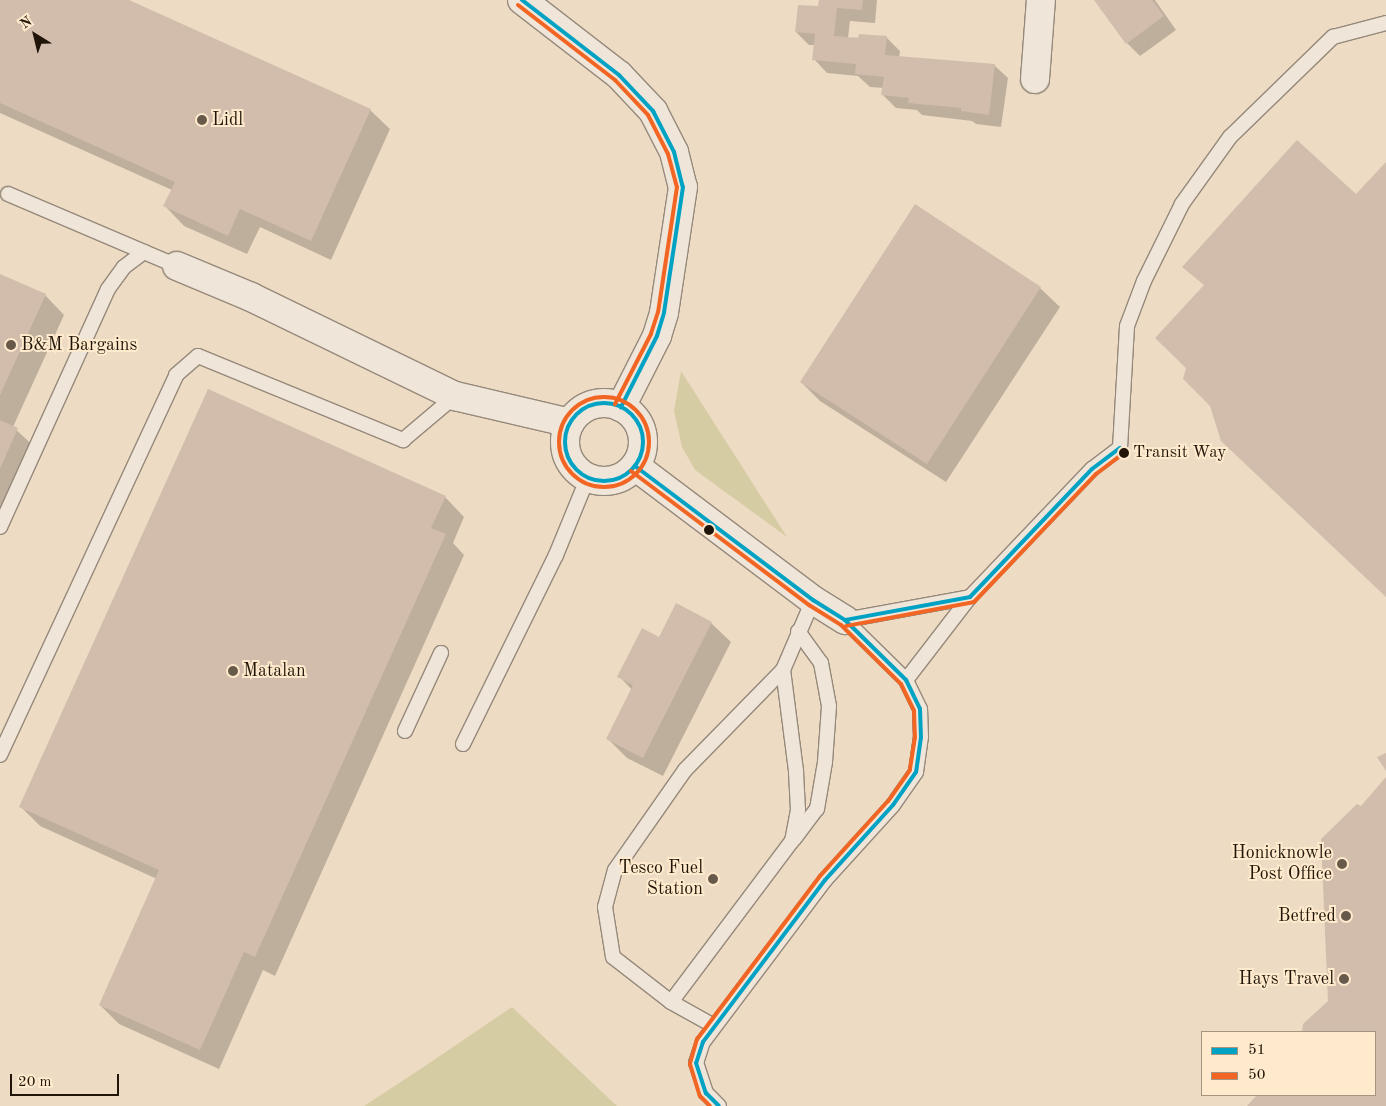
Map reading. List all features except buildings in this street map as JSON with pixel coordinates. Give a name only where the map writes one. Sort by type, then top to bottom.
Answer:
[{"type":"street","points":[[522,0],[619,75],[653,111],[674,152],[683,187],[664,313],[657,336],[621,407]]},
{"type":"street","points":[[1035,78],[1041,0]]},
{"type":"street","points":[[177,266],[251,298],[454,396],[570,423]]},
{"type":"street","points":[[610,403],[621,407],[634,418],[642,433],[641,456],[635,466],[625,474],[613,479],[600,480],[588,477],[577,470],[570,460],[566,448],[566,435],[570,423],[586,407],[610,403]]},
{"type":"street","points":[[635,466],[812,600],[845,620]]},
{"type":"lane","points":[[906,680],[970,597],[1092,469],[1120,448],[1127,326],[1144,281],[1182,204],[1230,137],[1333,37],[1386,23]]},
{"type":"lane","points":[[8,194],[177,266]]},
{"type":"lane","points":[[0,527],[108,289],[124,267],[144,252]]},
{"type":"lane","points":[[0,755],[176,375],[198,356],[403,440],[454,396]]},
{"type":"lane","points":[[463,744],[556,555],[588,477]]},
{"type":"lane","points":[[845,620],[970,597]]},
{"type":"lane","points":[[714,1026],[671,1002],[613,957],[605,907],[615,870],[685,770],[782,670],[812,600]]},
{"type":"lane","points":[[719,1106],[706,1093],[696,1062],[703,1042],[825,880],[893,805],[916,772],[921,737],[920,709],[906,680],[845,620]]},
{"type":"lane","points":[[671,1002],[817,809],[825,762],[829,706],[821,663],[798,632]]},
{"type":"lane","points":[[405,730],[441,654]]},
{"type":"lane","points":[[782,670],[796,771],[798,810],[792,842]]},
{"type":"shaded area","points":[[681,371],[787,537],[695,470],[682,447],[674,411]]},
{"type":"shaded area","points":[[512,1007],[617,1106],[364,1106],[422,1068]]},
{"type":"transit line","name":"51","points":[[522,0],[619,75],[653,111],[674,152],[683,187],[664,313],[657,336],[621,407]]},
{"type":"transit line","name":"50","points":[[518,5],[615,80],[648,115],[668,154],[677,187],[658,312],[651,334],[615,404]]},
{"type":"transit line","name":"50","points":[[604,397],[621,401],[636,410],[645,425],[649,442],[645,459],[636,474],[621,483],[604,487],[587,483],[572,474],[563,459],[559,442],[563,425],[572,410],[587,401],[604,397]]},
{"type":"transit line","name":"51","points":[[604,403],[619,406],[631,415],[640,427],[643,442],[640,457],[631,469],[619,478],[604,481],[589,478],[577,469],[568,457],[565,442],[568,427],[577,415],[589,406],[604,403]]},
{"type":"transit line","name":"51","points":[[845,620],[970,597],[1092,469],[1120,448]]},
{"type":"transit line","name":"50","points":[[846,626],[974,602],[1096,474],[1124,453]]},
{"type":"transit line","name":"51","points":[[635,466],[813,600],[845,620],[906,680],[920,709],[921,737],[916,772],[893,805],[825,880],[703,1042],[696,1063],[706,1093],[719,1106]]},
{"type":"transit line","name":"50","points":[[631,471],[809,605],[841,625],[901,684],[914,711],[915,737],[910,770],[888,801],[820,876],[697,1039],[690,1064],[700,1096],[710,1106]]},
{"type":"place","name":"Lidl","points":[[202,120]]},
{"type":"place","name":"B&M Bargains","points":[[11,345]]},
{"type":"place","name":"Transit Way","points":[[1124,453]]},
{"type":"place","name":"Matalan","points":[[233,671]]},
{"type":"place","name":"Honicknowle Post Office","points":[[1342,864]]},
{"type":"place","name":"Tesco Fuel Station","points":[[713,879]]},
{"type":"place","name":"Betfred","points":[[1346,916]]},
{"type":"place","name":"Hays Travel","points":[[1344,979]]}]
